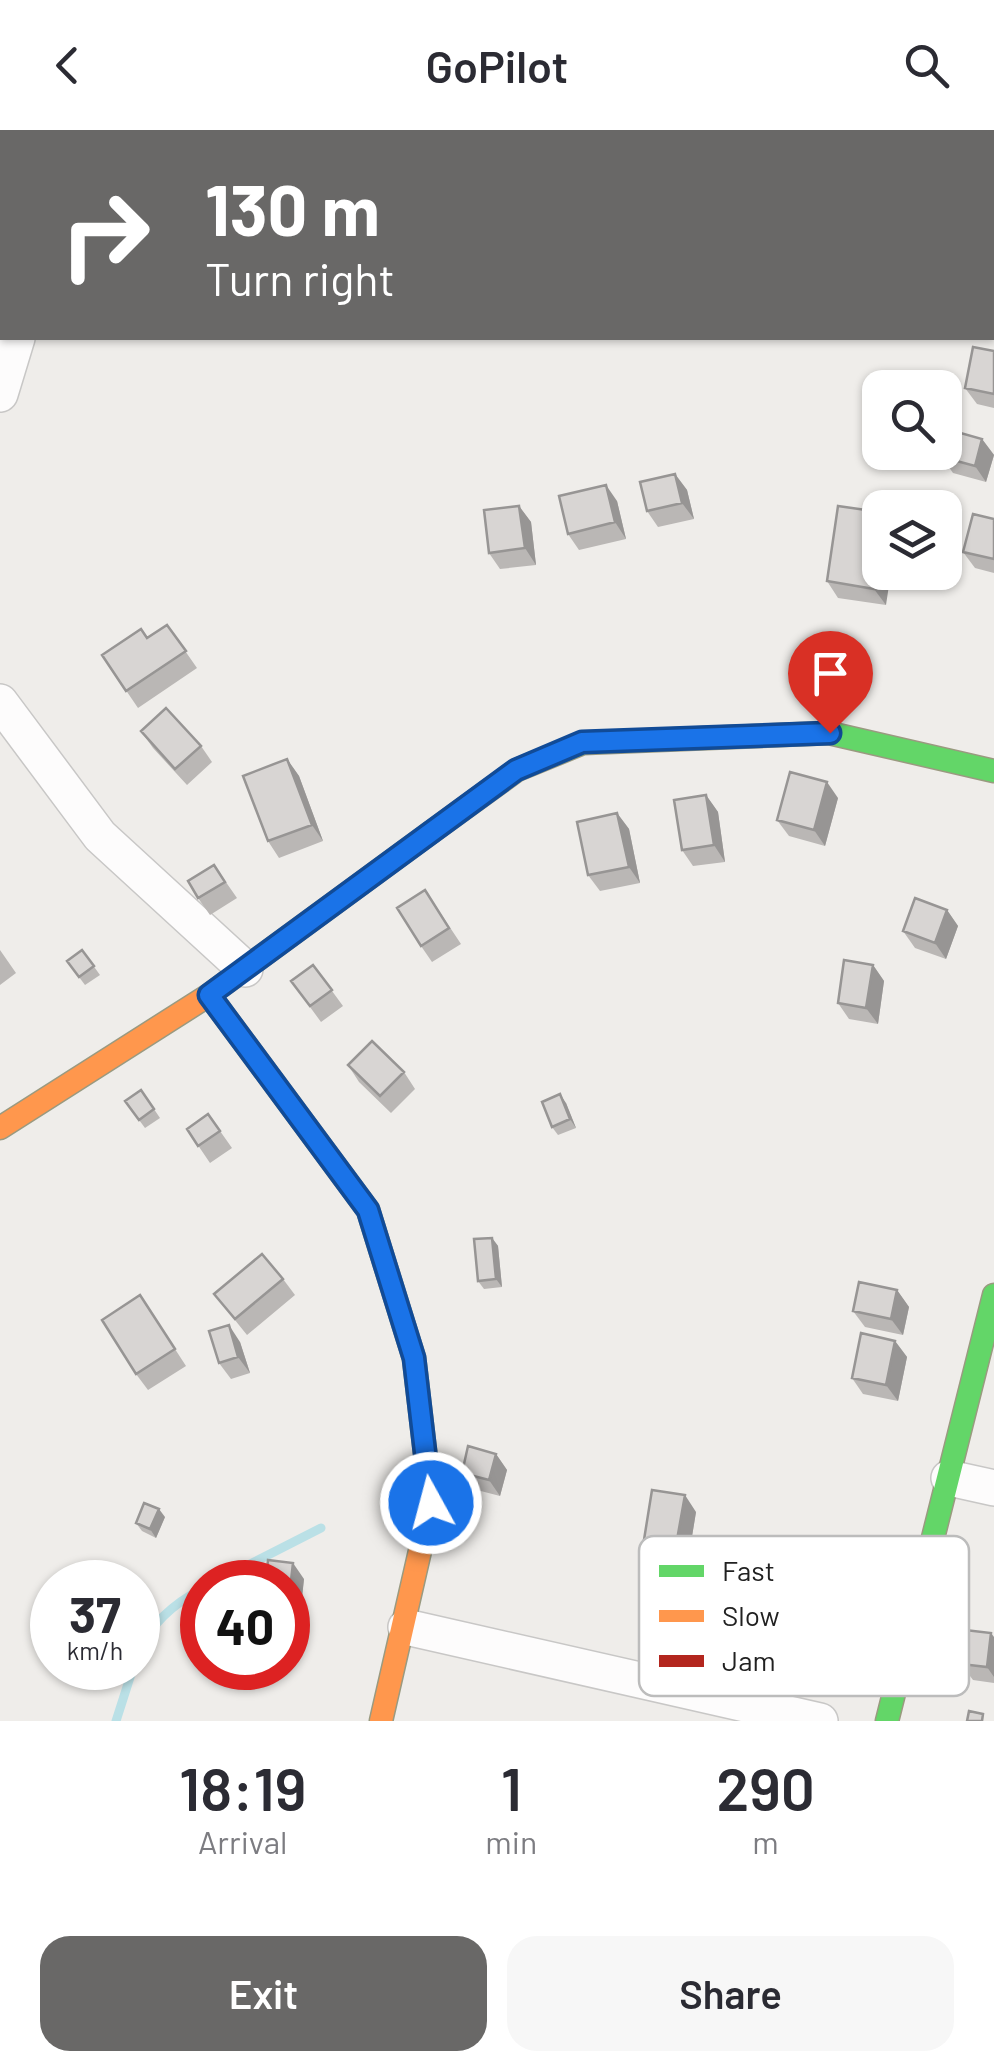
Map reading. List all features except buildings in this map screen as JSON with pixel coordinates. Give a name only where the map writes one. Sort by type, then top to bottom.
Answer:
[{"type":"street","points":[[0,394],[16,340]]},
{"type":"street","points":[[0,702],[100,836],[245,969]]},
{"type":"street","points":[[0,1128],[209,995],[516,770],[582,742],[830,733],[994,770]]},
{"type":"street","points":[[209,995],[368,1210],[414,1358],[431,1503],[406,1626],[381,1721]]},
{"type":"street","points":[[934,1536],[994,1296]]},
{"type":"street","points":[[949,1478],[994,1488]]},
{"type":"street","points":[[406,1626],[639,1679]]},
{"type":"street","points":[[711,1696],[820,1721]]},
{"type":"street","points":[[887,1721],[893,1696]]},
{"type":"waterway","points":[[258,1560],[321,1528]]},
{"type":"waterway","points":[[160,1620],[180,1603]]},
{"type":"waterway","points":[[116,1721],[126,1690]]},
{"type":"traffic: fast","points":[[430,833],[517,770],[583,743],[829,733],[994,771]]},
{"type":"traffic: fast","points":[[933,1536],[994,1295]]},
{"type":"traffic: fast","points":[[887,1721],[893,1696]]},
{"type":"traffic: slow","points":[[0,1128],[209,995],[430,833]]},
{"type":"traffic: slow","points":[[209,995],[368,1210],[414,1358],[431,1503],[381,1721]]},
{"type":"route","points":[[431,1503],[414,1358],[368,1210],[209,995],[516,770],[582,742],[830,733]]}]
